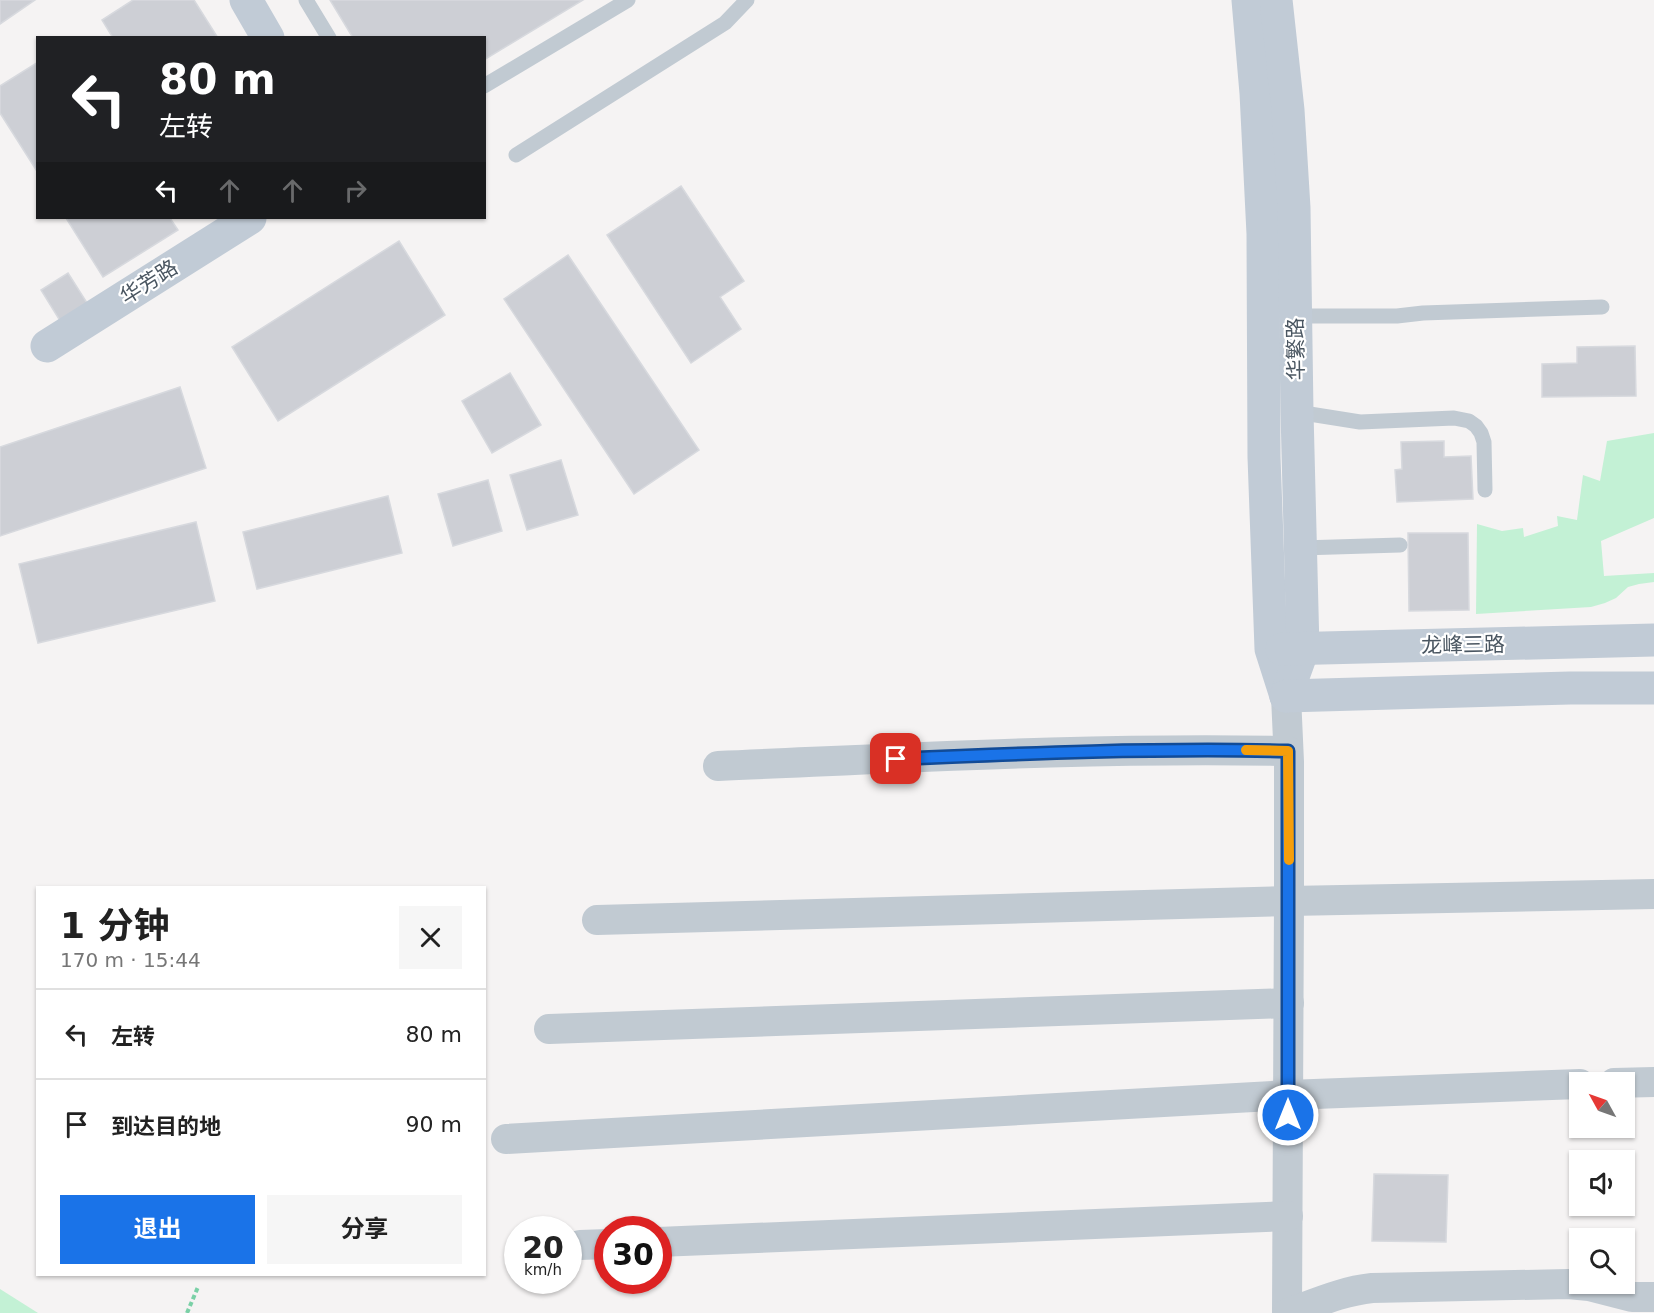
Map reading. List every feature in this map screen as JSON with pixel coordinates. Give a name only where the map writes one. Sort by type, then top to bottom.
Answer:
[{"type":"main road","points":[[246,0],[267,36]]},
{"type":"main road","name":"华繁路","points":[[1248,0],[1256,93],[1263,234],[1264,457],[1271,649],[1286,696]]},
{"type":"main road","name":"华繁路","points":[[1276,0],[1288,110],[1294,208],[1303,649],[1286,696]]},
{"type":"main road","name":"华芳路","points":[[47,346],[248,219]]},
{"type":"main road","name":"龙峰三路","points":[[1271,649],[1654,640]]},
{"type":"main road","points":[[1286,696],[1654,688]]},
{"type":"street","name":"华繁路","points":[[1286,696],[1289,901],[1288,1313]]},
{"type":"street","points":[[718,766],[1030,753],[1214,750],[1288,756]]},
{"type":"street","points":[[597,920],[1289,901],[1654,894]]},
{"type":"street","points":[[549,1029],[1289,1003]]},
{"type":"street","points":[[1635,1082],[1654,1082]]},
{"type":"street","points":[[506,1139],[1288,1095],[1569,1084]]},
{"type":"street","points":[[672,1241],[1288,1216]]},
{"type":"street","points":[[1288,1313],[1356,1289],[1372,1288],[1568,1284],[1589,1286],[1632,1297],[1654,1297]]},
{"type":"lane","points":[[306,0],[328,36]]},
{"type":"lane","points":[[486,85],[628,0]]},
{"type":"lane","points":[[516,155],[725,23],[747,0]]},
{"type":"lane","points":[[1295,316],[1397,316],[1424,313],[1602,308]]},
{"type":"lane","points":[[1297,412],[1348,421],[1454,418],[1469,421],[1476,426],[1484,442],[1485,490]]},
{"type":"lane","points":[[1301,548],[1400,545]]},
{"type":"path","points":[[187,1313],[198,1287]]},
{"type":"green space","points":[[1654,433],[1654,518],[1601,541],[1604,576],[1654,573],[1654,582],[1628,587],[1616,598],[1591,607],[1476,614],[1477,524],[1502,531],[1523,528],[1524,537],[1558,526],[1557,516],[1577,520],[1583,475],[1600,481],[1607,441]]},
{"type":"green space","points":[[0,1289],[38,1313],[0,1313]]},
{"type":"building","points":[[0,0],[35,0],[0,24]]},
{"type":"building","points":[[133,0],[194,0],[217,36],[112,36],[102,20]]},
{"type":"building","points":[[330,0],[583,0],[486,59],[486,36],[352,36]]},
{"type":"building","points":[[36,63],[36,170],[0,113],[0,86]]},
{"type":"building","points":[[681,186],[744,281],[720,297],[741,329],[691,363],[607,235]]},
{"type":"building","points":[[67,219],[171,219],[178,230],[103,277]]},
{"type":"building","points":[[399,241],[445,315],[278,421],[232,347]]},
{"type":"building","points":[[568,255],[699,450],[634,494],[504,299]]},
{"type":"building","points":[[68,273],[89,306],[62,324],[41,290]]},
{"type":"building","points":[[1635,346],[1636,396],[1542,397],[1542,364],[1577,363],[1577,347]]},
{"type":"building","points":[[510,373],[541,425],[492,453],[462,401]]},
{"type":"building","points":[[180,387],[206,468],[0,536],[0,447]]},
{"type":"building","points":[[1444,441],[1444,457],[1471,456],[1473,499],[1397,502],[1395,470],[1402,469],[1401,442]]},
{"type":"building","points":[[561,460],[578,515],[527,530],[510,475]]},
{"type":"building","points":[[488,480],[502,531],[453,546],[438,494]]},
{"type":"building","points":[[388,496],[402,553],[257,589],[243,532]]},
{"type":"building","points":[[196,522],[215,601],[38,643],[19,564]]},
{"type":"building","points":[[1408,533],[1468,533],[1469,610],[1409,611]]},
{"type":"building","points":[[1374,1174],[1448,1175],[1446,1242],[1372,1241]]},
{"type":"slow traffic","points":[[1246,750],[1288,751],[1289,860]]},
{"type":"route","points":[[896,759],[1030,753],[1288,751],[1288,1115]]}]
